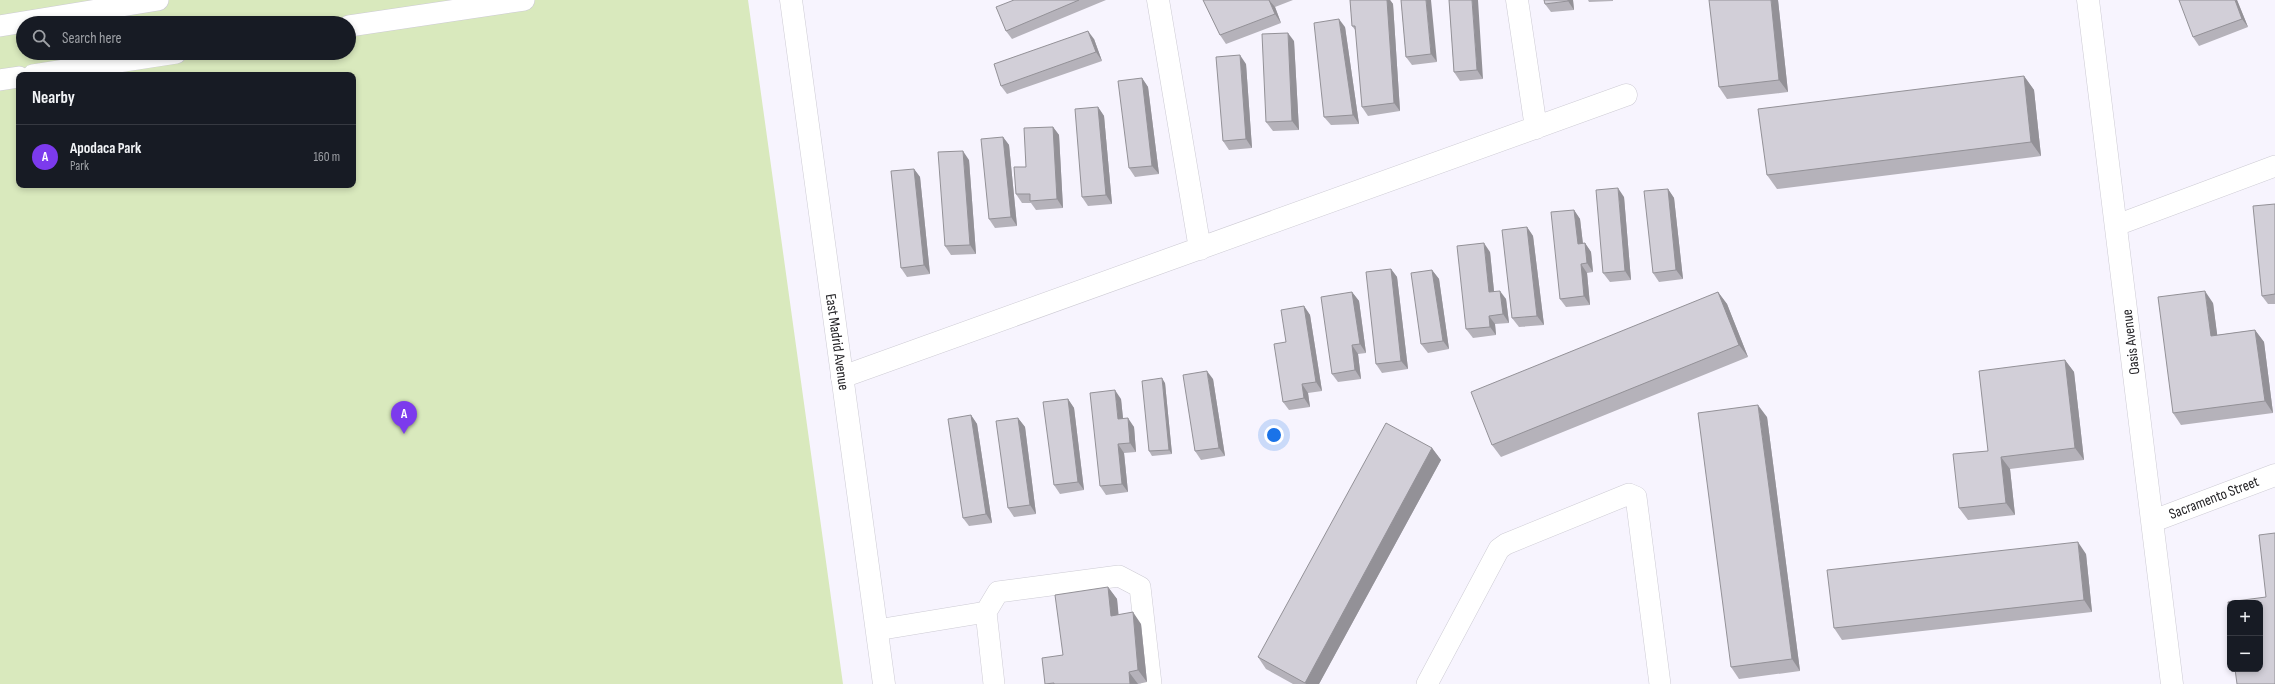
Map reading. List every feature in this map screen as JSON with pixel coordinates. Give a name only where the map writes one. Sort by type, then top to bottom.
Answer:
[{"type":"street","name":"East Madrid Avenue","points":[[791,0],[884,684]]},
{"type":"street","points":[[1158,0],[1200,249]]},
{"type":"street","points":[[1517,0],[1536,128]]},
{"type":"street","name":"Oasis Avenue","points":[[2088,0],[2117,225],[2172,684]]},
{"type":"street","points":[[842,377],[1626,96]]},
{"type":"street","name":"Sacramento Street","points":[[2153,521],[2275,475]]},
{"type":"lane","points":[[61,16],[158,0]]},
{"type":"lane","points":[[356,24],[442,6],[524,0]]},
{"type":"lane","points":[[0,26],[16,23]]},
{"type":"lane","points":[[52,72],[130,60]]},
{"type":"lane","points":[[0,80],[16,77]]},
{"type":"lane","points":[[2117,225],[2275,166]]},
{"type":"lane","points":[[1427,684],[1499,550],[1506,544],[1629,494],[1636,497],[1660,684]]},
{"type":"lane","points":[[994,684],[986,612],[998,592],[1119,576],[1140,587],[1152,684]]},
{"type":"lane","points":[[877,630],[986,612]]},
{"type":"green space","points":[[0,0],[748,0],[843,684],[0,684]]},
{"type":"building","points":[[1014,0],[1079,0],[1006,31],[996,7]]},
{"type":"building","points":[[1203,0],[1269,0],[1275,14],[1220,35]]},
{"type":"building","points":[[1350,0],[1387,0],[1394,103],[1362,107],[1355,26],[1352,26]]},
{"type":"building","points":[[1401,0],[1426,0],[1431,54],[1406,57]]},
{"type":"building","points":[[1449,0],[1472,0],[1477,70],[1454,72]]},
{"type":"building","points":[[1544,0],[1568,0],[1568,1],[1545,4]]},
{"type":"building","points":[[1709,0],[1771,0],[1779,80],[1719,87]]},
{"type":"building","points":[[2179,0],[2235,0],[2242,19],[2193,37]]},
{"type":"building","points":[[1339,19],[1353,115],[1324,117],[1314,23]]},
{"type":"building","points":[[1088,31],[1096,52],[1001,86],[994,64]]},
{"type":"building","points":[[1288,33],[1292,121],[1266,122],[1262,34]]},
{"type":"building","points":[[1240,55],[1246,139],[1223,141],[1216,57]]},
{"type":"building","points":[[2024,76],[2031,142],[1767,175],[1758,109]]},
{"type":"building","points":[[1142,78],[1152,166],[1129,168],[1118,81]]},
{"type":"building","points":[[1098,107],[1106,195],[1082,197],[1075,109]]},
{"type":"building","points":[[1053,127],[1057,199],[1030,201],[1030,194],[1016,194],[1014,167],[1026,167],[1024,128]]},
{"type":"building","points":[[1003,137],[1011,217],[989,219],[981,139]]},
{"type":"building","points":[[963,151],[970,245],[945,246],[938,152]]},
{"type":"building","points":[[914,169],[924,265],[901,268],[891,171]]},
{"type":"building","points":[[1618,188],[1625,271],[1603,273],[1596,190]]},
{"type":"building","points":[[1668,189],[1676,270],[1653,273],[1644,191]]},
{"type":"building","points":[[2275,204],[2275,294],[2262,296],[2253,206]]},
{"type":"building","points":[[1574,210],[1578,244],[1585,243],[1587,263],[1581,264],[1584,296],[1560,299],[1551,212]]},
{"type":"building","points":[[1527,227],[1537,316],[1512,318],[1502,230]]},
{"type":"building","points":[[1484,243],[1489,292],[1500,291],[1503,314],[1489,316],[1490,327],[1466,329],[1457,246]]},
{"type":"building","points":[[1391,269],[1401,361],[1376,364],[1366,272]]},
{"type":"building","points":[[1432,270],[1443,341],[1421,344],[1411,273]]},
{"type":"building","points":[[2205,291],[2211,336],[2255,330],[2265,401],[2173,413],[2158,297]]},
{"type":"building","points":[[1352,292],[1360,344],[1352,345],[1355,370],[1332,374],[1321,297]]},
{"type":"building","points":[[1718,292],[1739,345],[1492,445],[1471,392]]},
{"type":"building","points":[[1304,306],[1316,382],[1302,384],[1304,398],[1283,402],[1274,344],[1286,342],[1281,310]]},
{"type":"building","points":[[2065,360],[2075,448],[2001,457],[2006,503],[1959,508],[1953,454],[1988,451],[1979,371]]},
{"type":"building","points":[[1207,371],[1219,448],[1195,451],[1183,375]]},
{"type":"building","points":[[1162,378],[1169,450],[1149,451],[1142,381]]},
{"type":"building","points":[[1115,390],[1118,419],[1128,418],[1130,443],[1118,444],[1122,484],[1100,486],[1090,393]]},
{"type":"building","points":[[1068,399],[1078,482],[1054,485],[1043,402]]},
{"type":"building","points":[[1758,405],[1792,659],[1731,667],[1698,413]]},
{"type":"building","points":[[971,415],[986,514],[963,518],[948,419]]},
{"type":"building","points":[[1018,418],[1030,505],[1008,508],[996,421]]},
{"type":"building","points":[[1386,423],[1432,448],[1305,683],[1258,657]]},
{"type":"building","points":[[2275,533],[2275,684],[2237,684],[2235,672],[2263,672],[2263,600],[2243,600],[2266,597],[2259,535]]},
{"type":"building","points":[[2078,542],[2084,600],[1834,628],[1827,570]]},
{"type":"building","points":[[1108,587],[1111,616],[1133,612],[1138,670],[1129,672],[1130,684],[1045,684],[1042,658],[1063,655],[1055,595]]},
{"type":"place","name":"Apodaca Park","points":[[404,434]]}]
